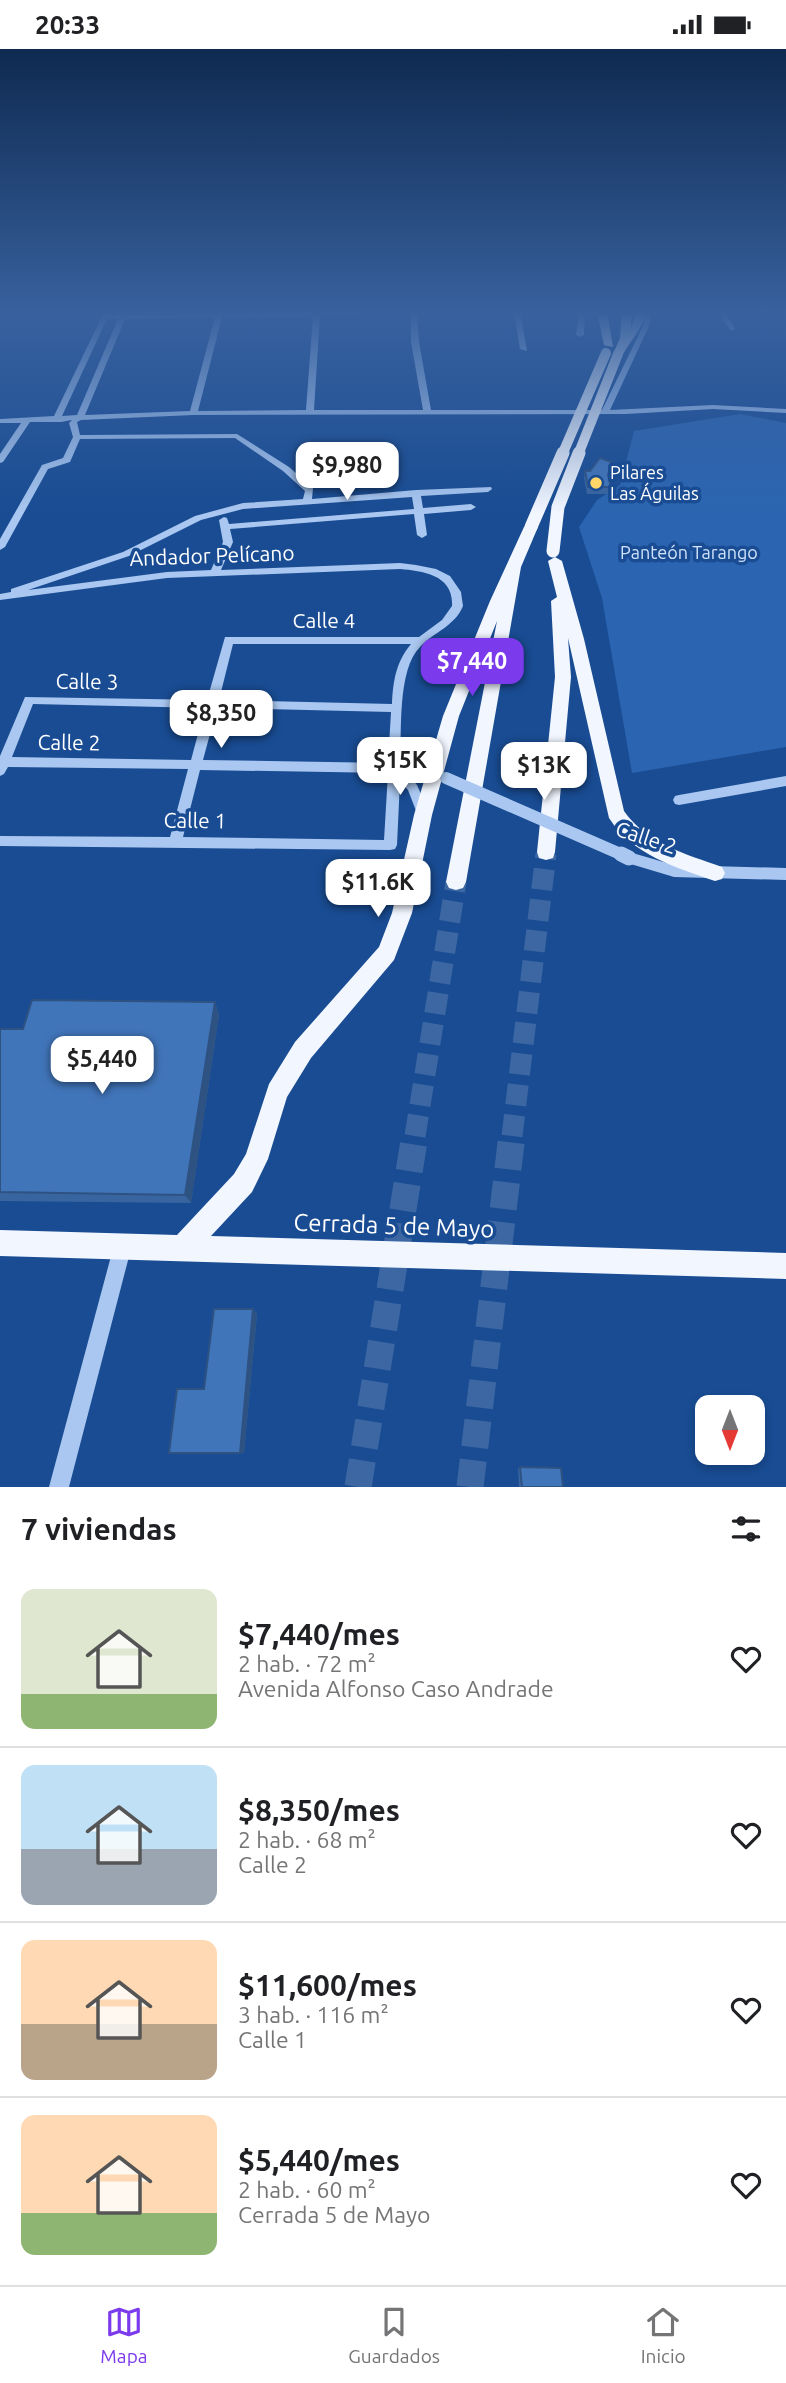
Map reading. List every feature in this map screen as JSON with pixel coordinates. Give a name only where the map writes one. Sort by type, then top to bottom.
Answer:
[{"type":"main road","points":[[184,1247],[243,1183],[256,1159],[277,1092],[303,1050],[387,953],[402,913],[424,815],[441,776],[451,716],[497,601],[598,379]]},
{"type":"main road","points":[[546,852],[563,677],[554,556],[558,507],[601,379]]},
{"type":"main road","points":[[554,556],[579,651],[615,813],[627,830],[643,842],[661,852],[716,873]]},
{"type":"main road","points":[[456,882],[514,567]]},
{"type":"main road","name":"Cerrada 5 de Mayo","points":[[0,1243],[786,1266]]},
{"type":"street","points":[[57,419],[76,379]]},
{"type":"street","points":[[0,547],[45,467],[67,460],[77,437],[77,420],[95,379]]},
{"type":"street","points":[[193,413],[202,379]]},
{"type":"street","points":[[310,413],[312,379]]},
{"type":"street","points":[[421,379],[427,411]]},
{"type":"street","points":[[605,412],[621,379]]},
{"type":"street","points":[[0,421],[77,420],[193,413],[605,412],[713,407],[786,411]]},
{"type":"street","points":[[0,460],[27,420]]},
{"type":"street","points":[[77,437],[237,436],[286,469],[310,490],[307,501]]},
{"type":"street","points":[[0,597],[125,554],[198,518],[243,506],[488,489]]},
{"type":"street","points":[[416,493],[421,512],[422,535]]},
{"type":"street","points":[[226,527],[471,507]]},
{"type":"street","points":[[215,573],[228,542],[221,511]]},
{"type":"street","name":"Andador Pelícano","points":[[0,597],[121,579],[400,566],[428,569],[442,575],[454,586],[458,598],[457,610],[418,641]]},
{"type":"street","name":"Calle 4","points":[[212,703],[229,640],[418,641]]},
{"type":"street","points":[[418,641],[405,658],[399,678],[396,768],[413,788],[424,815]]},
{"type":"street","name":"Calle 3","points":[[2,767],[29,700],[397,708]]},
{"type":"street","points":[[175,842],[212,703]]},
{"type":"street","name":"Calle 2","points":[[2,767],[396,768],[441,776],[629,858],[666,869],[786,874]]},
{"type":"street","name":"Calle 1","points":[[0,841],[390,845],[396,768]]},
{"type":"street","points":[[679,800],[786,781]]},
{"type":"street","points":[[59,1487],[123,1245]]},
{"type":"green space","name":"Panteón Tarango","points":[[740,414],[786,423],[786,747],[632,773],[602,598],[579,527],[597,500],[620,485],[634,431]]},
{"type":"building","points":[[600,458],[611,462],[608,475],[611,487],[588,487],[585,471],[590,471]]},
{"type":"building","points":[[32,1000],[215,1002],[185,1195],[0,1192],[0,1029],[23,1029]]},
{"type":"building","points":[[214,1309],[253,1309],[240,1453],[169,1453],[177,1389],[204,1389]]},
{"type":"building","points":[[520,1467],[561,1468],[563,1487],[522,1487]]},
{"type":"tunnel","points":[[512,1136],[546,854]]},
{"type":"tunnel","points":[[415,1136],[456,882]]},
{"type":"tunnel","points":[[358,1487],[415,1135]]},
{"type":"tunnel","points":[[470,1487],[512,1135]]},
{"type":"place","name":"Pilares Las Águilas","points":[[596,483]]}]
